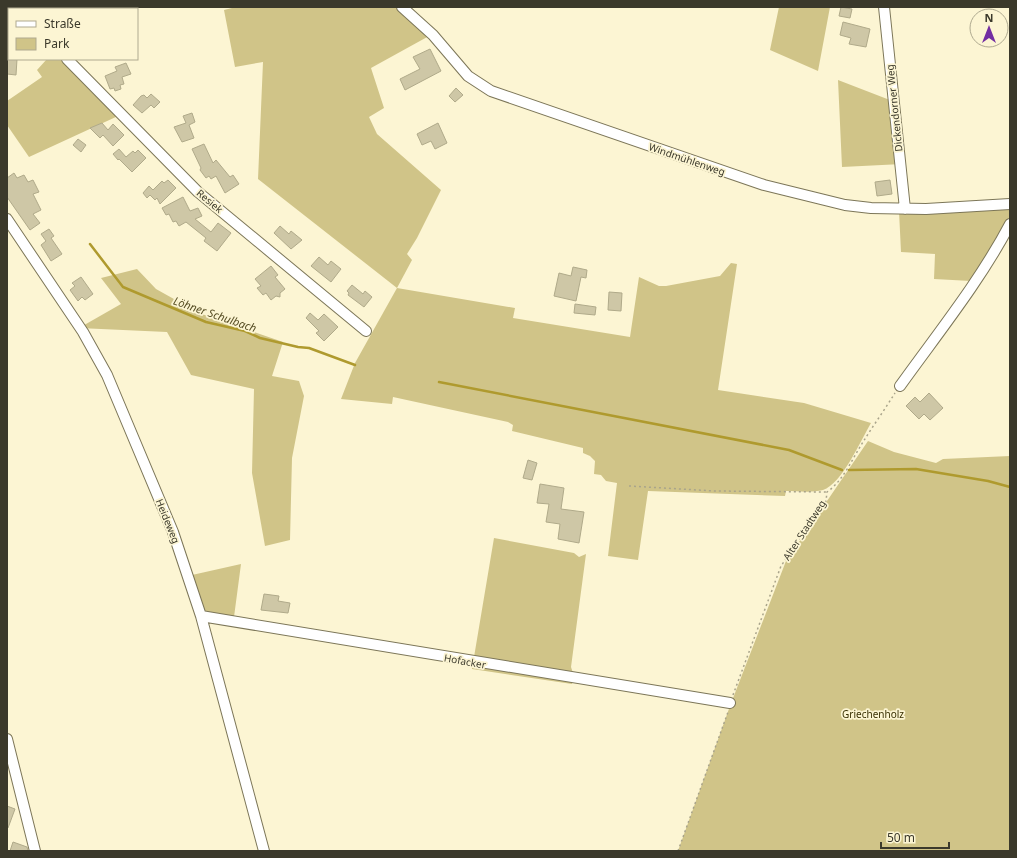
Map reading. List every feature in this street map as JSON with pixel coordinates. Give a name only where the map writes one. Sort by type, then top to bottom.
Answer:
[{"type":"street","name":"Windmühlenweg","points":[[402,7],[433,35],[468,76],[491,91],[764,185],[845,205],[905,209],[1010,204]]},
{"type":"street","name":"Dickendorner Weg","points":[[884,7],[905,209]]},
{"type":"street","name":"Resiek","points":[[68,60],[198,192],[366,331]]},
{"type":"street","name":"Heideweg","points":[[7,218],[83,332],[107,375],[173,532],[201,616],[264,851]]},
{"type":"street","points":[[900,386],[973,285],[997,248],[1010,224]]},
{"type":"street","name":"Hofacker","points":[[201,616],[565,678],[730,703]]},
{"type":"street","points":[[7,739],[35,851]]},
{"type":"path","name":"Alter Stadtweg","points":[[678,851],[728,714],[730,703],[781,566],[826,501],[827,492],[832,488],[853,461],[862,444],[900,386]]},
{"type":"path","points":[[629,486],[715,491],[827,492]]},
{"type":"green space","points":[[236,7],[398,7],[429,36],[371,68],[384,108],[369,117],[377,134],[441,190],[417,238],[407,254],[412,260],[397,288],[258,179],[263,62],[235,67],[224,10]]},
{"type":"green space","points":[[779,7],[830,7],[818,71],[770,50]]},
{"type":"green space","points":[[46,60],[62,60],[118,116],[29,157],[7,125],[7,101],[42,77],[37,70]]},
{"type":"green space","points":[[838,80],[895,102],[902,164],[842,167]]},
{"type":"green space","points":[[1010,208],[1010,220],[971,281],[934,279],[935,254],[901,252],[899,211]]},
{"type":"green space","points":[[731,263],[737,264],[718,390],[804,403],[871,423],[844,471],[830,486],[823,490],[809,492],[786,491],[785,496],[648,491],[638,560],[608,556],[617,483],[606,481],[601,475],[594,474],[595,461],[590,456],[583,453],[583,448],[512,431],[513,425],[508,422],[393,397],[392,404],[341,399],[355,363],[397,288],[515,308],[513,318],[630,337],[639,277],[659,286],[666,286],[720,276]]},
{"type":"green space","points":[[137,269],[156,289],[199,313],[283,342],[272,376],[299,381],[304,396],[292,458],[290,540],[265,546],[252,473],[254,389],[191,375],[167,332],[79,328],[121,304],[101,278]]},
{"type":"green space","name":"Griechenholz","points":[[868,441],[894,452],[936,463],[943,459],[1010,456],[1010,851],[678,851],[730,706],[786,561]]},
{"type":"green space","points":[[494,538],[574,553],[579,557],[586,554],[571,667],[574,676],[572,684],[472,669]]},
{"type":"green space","points":[[241,564],[234,617],[206,612],[203,609],[192,575]]},
{"type":"building","points":[[841,7],[852,9],[850,18],[839,16]]},
{"type":"building","points":[[843,22],[870,29],[866,47],[849,44],[851,38],[840,35]]},
{"type":"building","points":[[430,49],[441,71],[405,90],[400,79],[420,69],[413,57]]},
{"type":"building","points":[[7,59],[17,60],[16,75],[7,74]]},
{"type":"building","points":[[126,63],[131,74],[122,77],[124,84],[120,85],[121,89],[115,91],[114,88],[110,89],[105,76],[117,71],[115,67]]},
{"type":"building","points":[[456,88],[463,95],[455,102],[449,96]]},
{"type":"building","points":[[151,94],[160,102],[154,108],[151,105],[142,113],[133,105],[141,96],[144,95],[147,98]]},
{"type":"building","points":[[192,113],[195,122],[189,125],[194,138],[182,142],[174,127],[186,123],[183,116]]},
{"type":"building","points":[[102,123],[108,130],[113,124],[124,135],[113,146],[103,135],[100,138],[90,128]]},
{"type":"building","points":[[438,123],[447,143],[435,149],[431,141],[422,145],[417,134]]},
{"type":"building","points":[[78,139],[86,145],[81,152],[73,145]]},
{"type":"building","points":[[204,144],[213,163],[216,160],[230,177],[233,175],[239,184],[225,193],[216,176],[211,179],[209,176],[206,178],[200,170],[201,168],[192,149]]},
{"type":"building","points":[[119,149],[126,157],[133,151],[135,153],[138,150],[146,158],[132,172],[113,154]]},
{"type":"building","points":[[14,173],[17,178],[24,175],[28,182],[33,180],[39,192],[33,194],[41,210],[33,214],[40,223],[30,230],[7,197],[7,178]]},
{"type":"building","points":[[168,180],[176,188],[160,204],[157,198],[155,200],[150,195],[147,198],[143,193],[149,186],[153,190],[162,181],[164,183]]},
{"type":"building","points":[[890,180],[892,194],[877,196],[875,182]]},
{"type":"building","points":[[183,197],[190,211],[198,208],[202,216],[195,219],[211,232],[218,223],[231,233],[217,251],[204,241],[206,238],[186,222],[179,226],[176,221],[173,222],[169,214],[166,215],[162,208]]},
{"type":"building","points":[[280,226],[289,234],[291,231],[302,240],[291,249],[274,233]]},
{"type":"building","points":[[49,229],[54,236],[51,238],[62,254],[51,261],[41,245],[46,241],[41,234]]},
{"type":"building","points":[[319,257],[328,265],[331,261],[341,269],[331,282],[311,266]]},
{"type":"building","points":[[271,266],[278,275],[275,277],[285,289],[280,293],[280,297],[276,296],[271,300],[266,293],[263,295],[257,288],[261,286],[255,279]]},
{"type":"building","points":[[573,267],[587,270],[586,278],[581,277],[576,301],[554,296],[559,273],[571,276]]},
{"type":"building","points":[[81,277],[93,294],[85,300],[82,297],[78,301],[70,290],[75,286],[72,283]]},
{"type":"building","points":[[352,285],[363,294],[365,291],[372,297],[364,307],[348,295],[349,293],[347,291]]},
{"type":"building","points":[[609,292],[622,293],[621,311],[608,310]]},
{"type":"building","points":[[575,304],[596,307],[595,315],[574,313]]},
{"type":"building","points":[[310,313],[318,320],[324,314],[338,327],[324,341],[316,333],[319,331],[306,318]]},
{"type":"building","points":[[929,393],[943,408],[930,420],[924,414],[919,419],[906,406],[915,397],[920,402]]},
{"type":"building","points":[[528,460],[537,463],[532,480],[523,478]]},
{"type":"building","points":[[540,484],[564,488],[561,509],[584,512],[579,543],[558,539],[560,524],[546,522],[549,504],[537,503]]},
{"type":"building","points":[[264,594],[279,596],[278,601],[290,603],[288,613],[261,610]]},
{"type":"building","points":[[7,806],[15,809],[8,828],[7,828]]},
{"type":"building","points":[[13,842],[27,847],[28,851],[10,851]]},
{"type":"waterway","name":"Löhner Schulbach","points":[[90,244],[123,287],[206,322],[245,331],[260,338],[298,347],[309,348],[355,365]]},
{"type":"waterway","points":[[439,382],[789,450],[842,470]]},
{"type":"waterway","points":[[849,470],[916,469],[988,481],[1010,487]]}]
